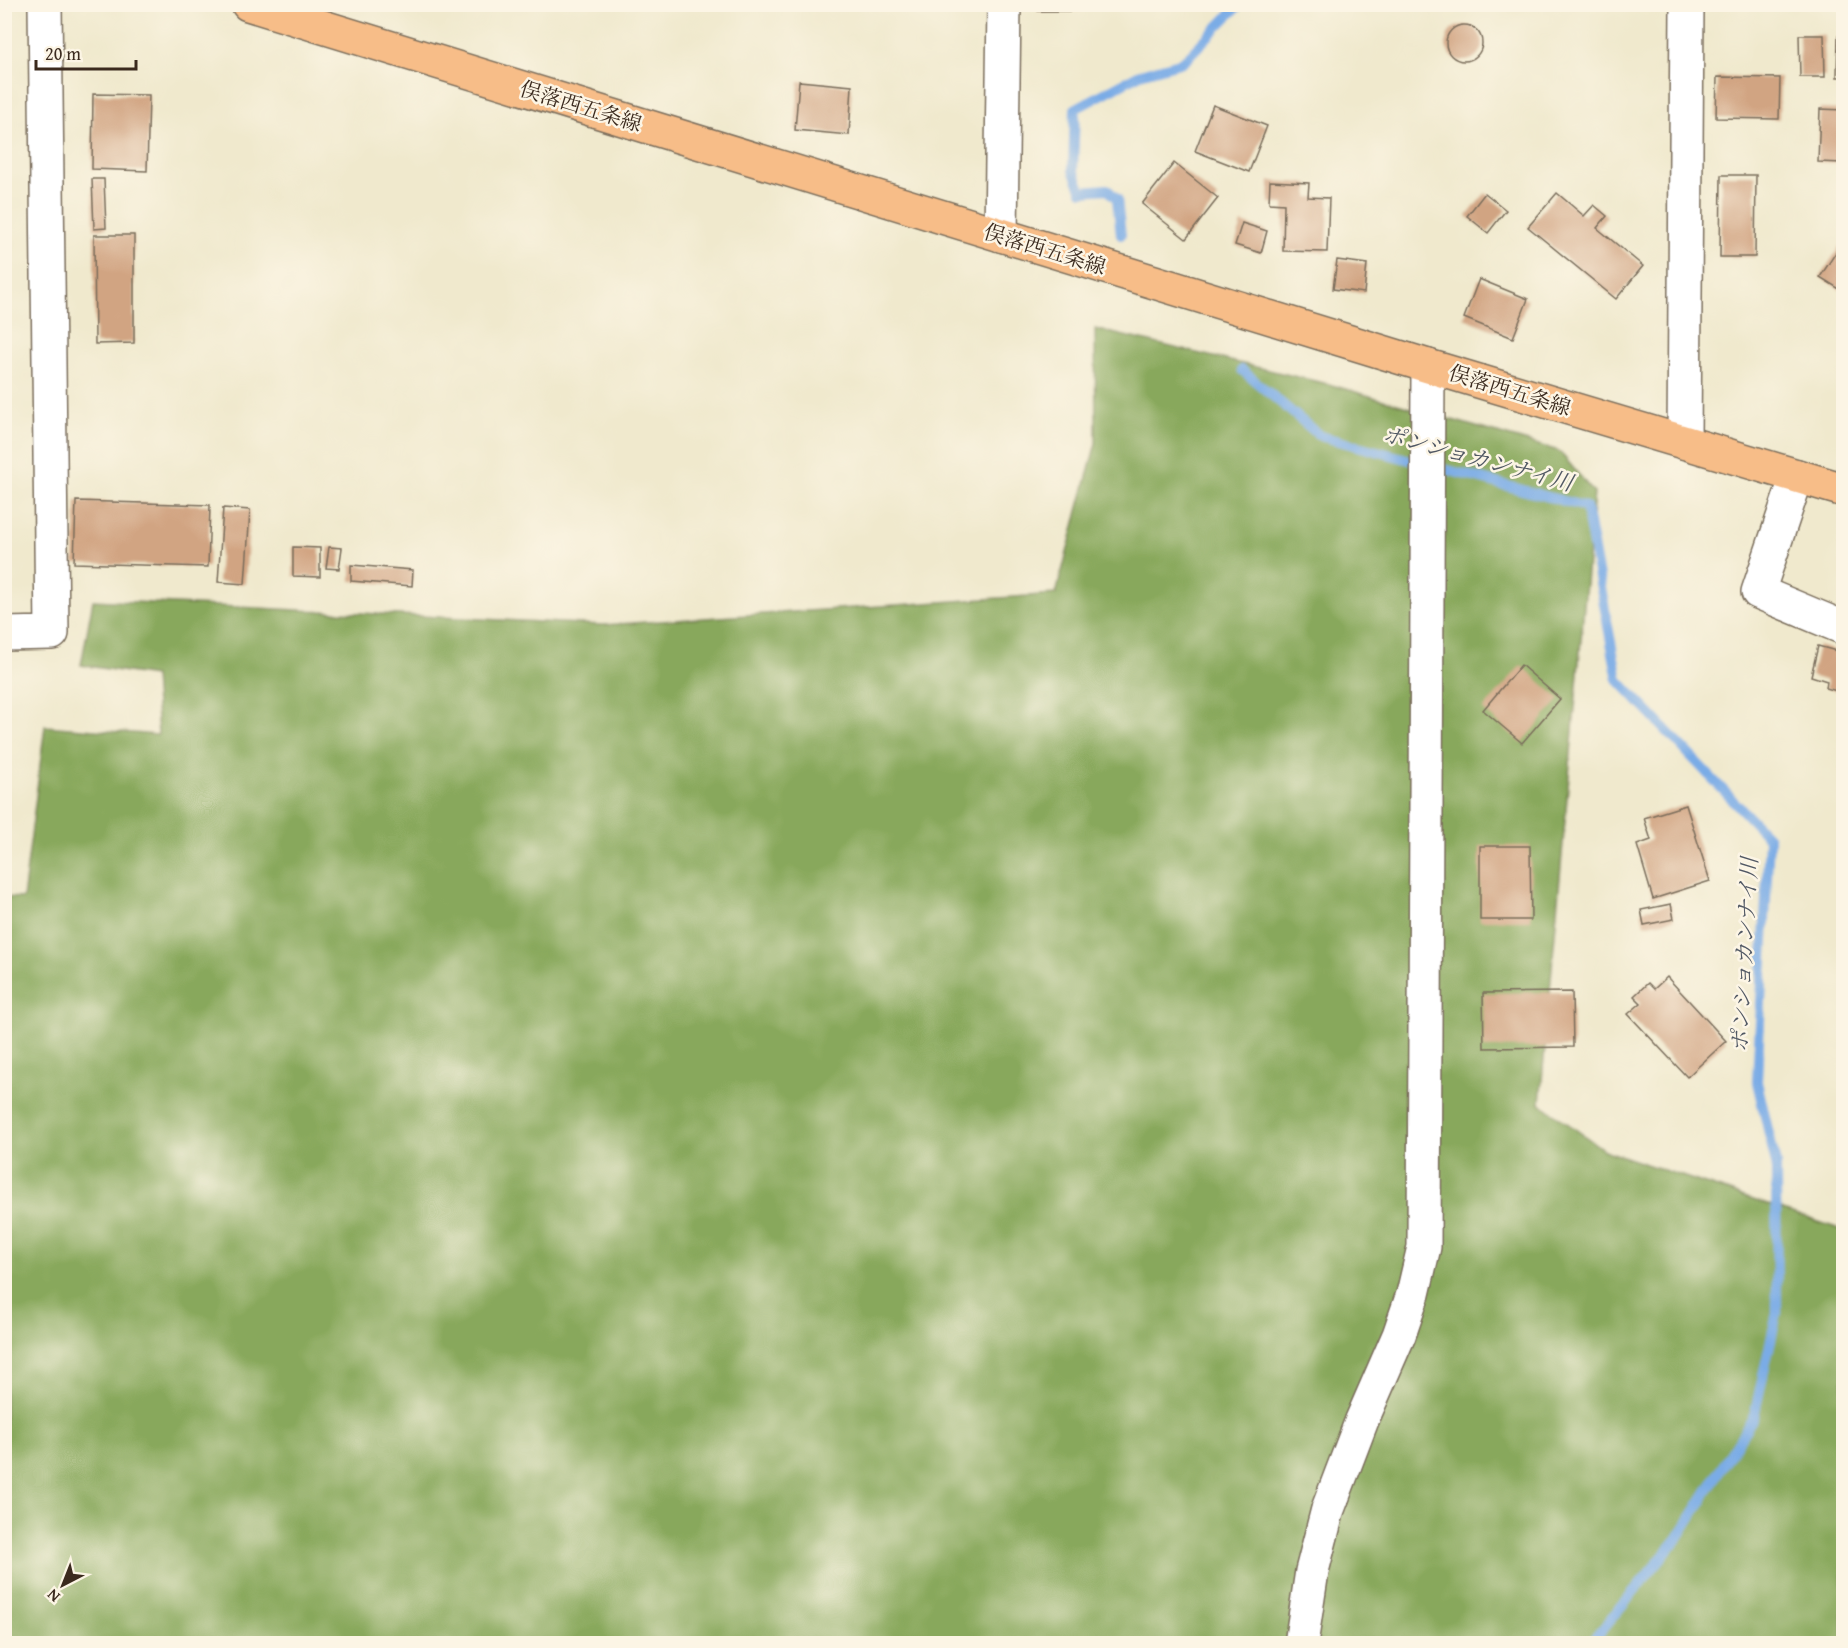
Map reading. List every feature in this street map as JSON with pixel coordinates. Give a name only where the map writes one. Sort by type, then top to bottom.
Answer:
[{"type":"main road","name":"俣落西五条線","points":[[248,4],[1428,366],[1844,490]]},
{"type":"street","points":[[4,633],[52,633],[45,4]]},
{"type":"street","points":[[1001,235],[1004,4]]},
{"type":"street","points":[[1684,442],[1687,4]]},
{"type":"street","points":[[1301,1644],[1312,1571],[1328,1509],[1362,1420],[1399,1335],[1413,1294],[1424,1247],[1428,366]]},
{"type":"street","points":[[1797,476],[1758,592],[1844,628]]},
{"type":"green space","points":[[1095,329],[1332,385],[1559,451],[1594,493],[1540,1103],[1604,1150],[1843,1230],[1843,1643],[5,1643],[4,897],[23,898],[45,726],[158,735],[154,676],[81,665],[93,600],[603,625],[1056,594],[1096,443]]},
{"type":"building","points":[[1038,5],[1082,5],[1082,11],[1038,11]]},
{"type":"building","points":[[1464,25],[1477,30],[1482,43],[1477,56],[1464,61],[1451,56],[1446,43],[1451,30]]},
{"type":"building","points":[[1799,35],[1824,35],[1825,77],[1800,77]]},
{"type":"building","points":[[1838,36],[1844,36],[1844,77],[1837,77]]},
{"type":"building","points":[[1717,77],[1780,78],[1779,119],[1716,118]]},
{"type":"building","points":[[799,81],[852,86],[849,135],[795,130]]},
{"type":"building","points":[[93,94],[149,95],[147,171],[92,169]]},
{"type":"building","points":[[1213,105],[1267,126],[1249,172],[1195,151]]},
{"type":"building","points":[[1820,109],[1844,110],[1844,163],[1818,162]]},
{"type":"building","points":[[1174,163],[1218,198],[1186,239],[1142,204]]},
{"type":"building","points":[[1721,175],[1756,175],[1755,257],[1720,257]]},
{"type":"building","points":[[92,179],[104,179],[106,228],[94,229]]},
{"type":"building","points":[[1270,181],[1309,183],[1308,197],[1329,198],[1327,252],[1283,251],[1284,204],[1269,203]]},
{"type":"building","points":[[1485,193],[1506,210],[1488,233],[1467,216]]},
{"type":"building","points":[[1557,193],[1584,216],[1594,205],[1607,216],[1597,228],[1643,266],[1616,299],[1528,227]]},
{"type":"building","points":[[1242,223],[1267,231],[1261,253],[1235,245]]},
{"type":"building","points":[[94,235],[134,235],[134,343],[95,344]]},
{"type":"building","points":[[1842,243],[1844,244],[1844,292],[1820,277]]},
{"type":"building","points":[[1337,260],[1367,264],[1364,293],[1333,289]]},
{"type":"building","points":[[1479,279],[1528,299],[1513,338],[1464,318]]},
{"type":"building","points":[[76,501],[210,505],[208,567],[74,563]]},
{"type":"building","points":[[223,508],[250,510],[245,584],[218,582]]},
{"type":"building","points":[[293,547],[320,548],[320,577],[293,576]]},
{"type":"building","points":[[329,547],[342,548],[339,569],[326,568]]},
{"type":"building","points":[[351,565],[413,570],[412,586],[351,581]]},
{"type":"building","points":[[1818,646],[1844,653],[1844,693],[1826,688],[1827,681],[1811,676]]},
{"type":"building","points":[[1521,665],[1560,699],[1522,743],[1483,710]]},
{"type":"building","points":[[1686,805],[1710,881],[1653,899],[1637,845],[1651,840],[1644,818]]},
{"type":"building","points":[[1480,846],[1530,846],[1531,920],[1480,920]]},
{"type":"building","points":[[1671,904],[1674,919],[1644,925],[1641,910]]},
{"type":"building","points":[[1667,977],[1726,1041],[1687,1077],[1628,1014],[1641,1003],[1634,996],[1648,983],[1654,989]]},
{"type":"building","points":[[1572,992],[1573,1047],[1484,1048],[1483,993]]},
{"type":"waterway","name":"ポンショカンナイ川","points":[[1121,235],[1117,199],[1107,189],[1082,191],[1073,170],[1075,109],[1140,74],[1183,62],[1240,4]]},
{"type":"waterway","name":"ポンショカンナイ川","points":[[1242,370],[1320,436],[1586,507],[1618,680],[1769,838],[1757,1082],[1776,1164],[1777,1313],[1754,1416],[1678,1538],[1590,1644]]}]
